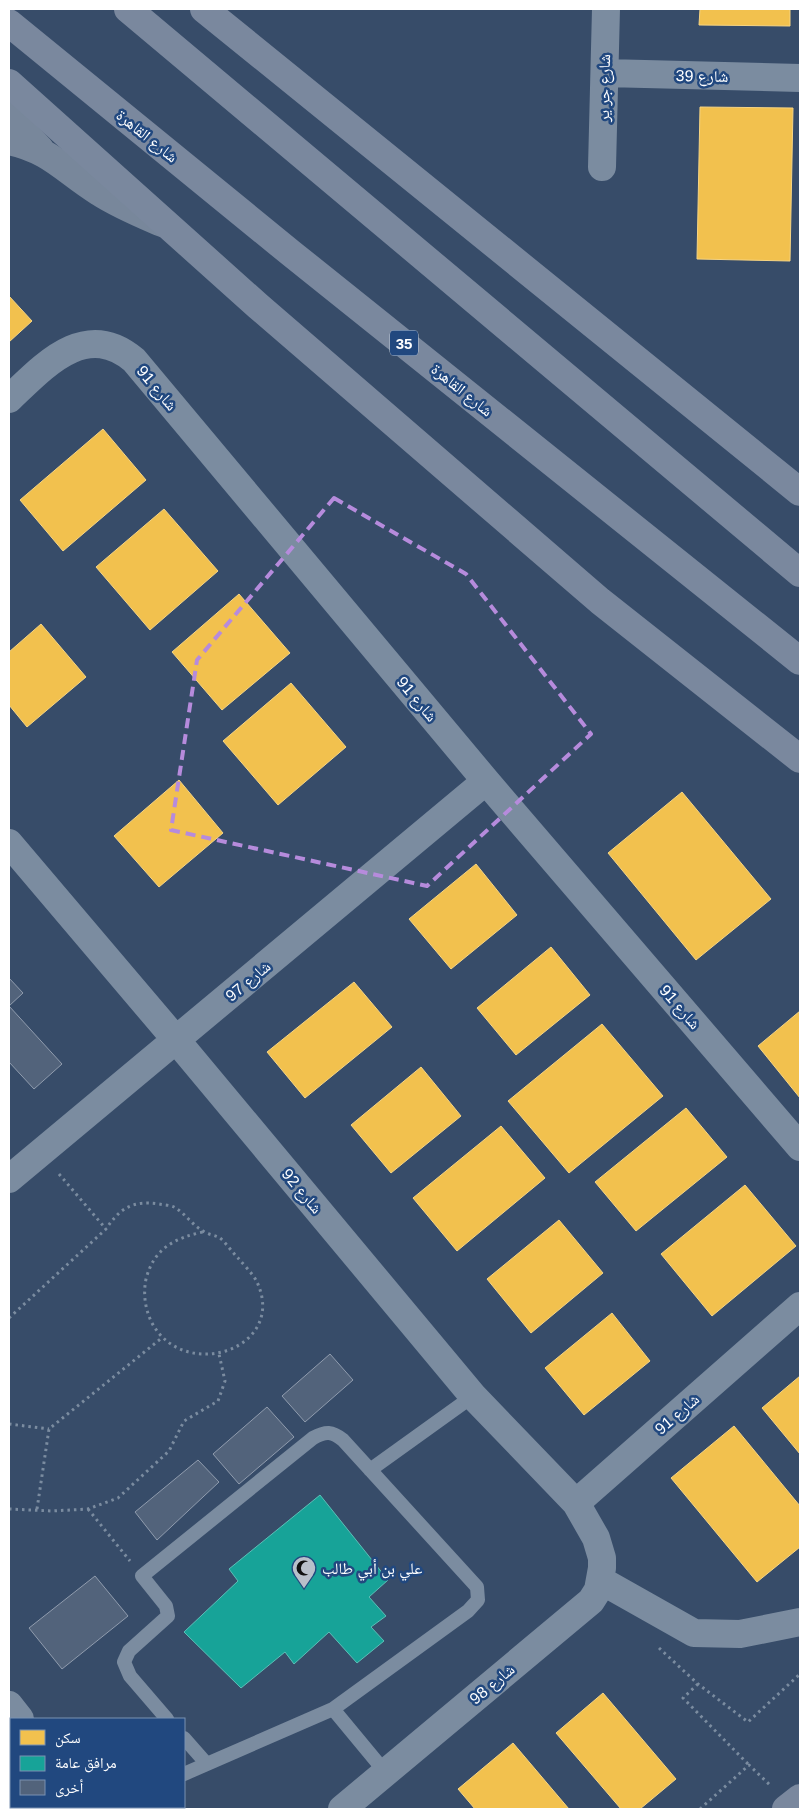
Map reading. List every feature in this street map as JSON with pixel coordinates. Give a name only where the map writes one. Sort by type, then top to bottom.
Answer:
[{"type":"main road","points":[[128,9],[800,574]]},
{"type":"main road","points":[[204,9],[800,492]]},
{"type":"main road","name":"شارع القاهرة","points":[[9,23],[285,248],[800,661]]},
{"type":"main road","points":[[9,83],[165,224],[600,602],[800,759]]},
{"type":"street","name":"شارع جر ير","points":[[602,166],[606,9]]},
{"type":"street","name":"شارع 39","points":[[604,73],[800,78]]},
{"type":"street","points":[[9,116],[42,151],[100,193],[138,213],[165,224]]},
{"type":"street","points":[[9,141],[42,151]]},
{"type":"street","name":"شارع 91","points":[[9,399],[51,360],[66,350],[91,344],[102,345],[121,350],[129,356],[486,781],[800,1147]]},
{"type":"street","name":"شارع 97","points":[[9,1179],[178,1041],[486,781]]},
{"type":"street","name":"شارع 92","points":[[9,843],[178,1041],[473,1396],[576,1503],[596,1538]]},
{"type":"street","name":"شارع 91","points":[[576,1503],[800,1306]]},
{"type":"street","name":"شارع 98","points":[[342,1809],[580,1611],[598,1590],[602,1558],[596,1538]]},
{"type":"street","points":[[600,1580],[694,1633],[740,1634],[800,1622]]},
{"type":"street","points":[[9,1705],[19,1718]]},
{"type":"lane","points":[[370,1470],[473,1396]]},
{"type":"lane","points":[[167,1718],[130,1676],[124,1662],[129,1651],[168,1616],[166,1606],[142,1576],[313,1438],[322,1433],[336,1434],[474,1581],[479,1594],[478,1600],[468,1611],[333,1709],[185,1774]]},
{"type":"lane","points":[[333,1709],[386,1773]]},
{"type":"lane","points":[[185,1739],[206,1763]]},
{"type":"path","points":[[40,1152],[106,1229]]},
{"type":"path","points":[[9,1318],[106,1229],[115,1215],[129,1206],[145,1202],[173,1206],[203,1232],[219,1237],[256,1280],[261,1295],[262,1311],[256,1330],[240,1346],[218,1354],[196,1355],[174,1347],[157,1332],[146,1312],[144,1290],[149,1268],[162,1249],[181,1236],[203,1232]]},
{"type":"path","points":[[37,1509],[49,1429],[163,1337]]},
{"type":"path","points":[[9,1509],[52,1511],[88,1509],[118,1498],[169,1451],[184,1421],[218,1401],[225,1381],[218,1354]]},
{"type":"path","points":[[9,1424],[49,1429]]},
{"type":"path","points":[[88,1509],[142,1576]]},
{"type":"path","points":[[792,1804],[683,1698],[698,1684],[748,1722],[800,1674]]},
{"type":"path","points":[[700,1809],[750,1765]]},
{"type":"highlighted area","points":[[334,498],[466,574],[591,734],[427,886],[171,830],[197,660]]},
{"type":"building: سكن","points":[[700,9],[790,9],[790,26],[699,25]]},
{"type":"building: سكن","points":[[700,107],[793,108],[790,261],[697,259]]},
{"type":"building: سكن","points":[[9,296],[32,321],[9,342]]},
{"type":"building: سكن","points":[[103,429],[146,480],[63,551],[20,500]]},
{"type":"building: سكن","points":[[164,509],[218,571],[150,630],[96,567]]},
{"type":"building: سكن","points":[[239,594],[290,653],[222,710],[172,652]]},
{"type":"building: سكن","points":[[41,624],[86,677],[27,727],[9,705],[9,652]]},
{"type":"building: سكن","points":[[291,683],[346,747],[278,805],[223,741]]},
{"type":"building: سكن","points":[[179,780],[223,833],[159,887],[114,836]]},
{"type":"building: سكن","points":[[682,792],[771,899],[696,960],[608,853]]},
{"type":"building: سكن","points":[[476,864],[517,915],[451,969],[409,919]]},
{"type":"building: سكن","points":[[551,947],[590,995],[516,1055],[477,1008]]},
{"type":"building: سكن","points":[[354,982],[392,1027],[305,1098],[267,1052]]},
{"type":"building: سكن","points":[[800,1011],[800,1098],[758,1046]]},
{"type":"building: سكن","points":[[602,1024],[663,1096],[569,1173],[508,1101]]},
{"type":"building: سكن","points":[[421,1067],[461,1116],[391,1173],[351,1125]]},
{"type":"building: سكن","points":[[686,1108],[727,1157],[636,1231],[595,1182]]},
{"type":"building: سكن","points":[[501,1126],[545,1178],[457,1251],[413,1198]]},
{"type":"building: سكن","points":[[745,1185],[796,1246],[712,1316],[661,1254]]},
{"type":"building: سكن","points":[[559,1220],[603,1273],[531,1333],[487,1279]]},
{"type":"building: سكن","points":[[612,1313],[650,1361],[584,1415],[545,1368]]},
{"type":"building: سكن","points":[[800,1376],[800,1454],[762,1408]]},
{"type":"building: سكن","points":[[734,1426],[800,1506],[800,1547],[757,1582],[671,1478]]},
{"type":"building: سكن","points":[[603,1693],[676,1779],[640,1809],[621,1809],[556,1733]]},
{"type":"building: سكن","points":[[513,1743],[569,1809],[475,1809],[458,1789]]},
{"type":"building: سكن","points":[[46,1808],[47,1809],[17,1809]]},
{"type":"building: مرافق عامة","name":"علي بن أبي طالب","points":[[320,1495],[388,1580],[369,1597],[386,1616],[371,1627],[384,1641],[357,1663],[329,1632],[294,1664],[285,1652],[241,1688],[184,1632],[238,1581],[229,1569]]},
{"type":"building: أخرى","points":[[9,978],[23,993],[9,1006]]},
{"type":"building: أخرى","points":[[9,1006],[62,1064],[34,1089],[9,1062]]},
{"type":"building: أخرى","points":[[330,1354],[353,1380],[305,1422],[282,1396]]},
{"type":"building: أخرى","points":[[267,1407],[294,1437],[239,1484],[213,1454]]},
{"type":"building: أخرى","points":[[198,1460],[219,1482],[157,1540],[135,1512]]},
{"type":"building: أخرى","points":[[95,1576],[128,1616],[62,1669],[29,1628]]},
{"type":"place","name":"علي بن أبي طالب","points":[[304,1589]]}]
